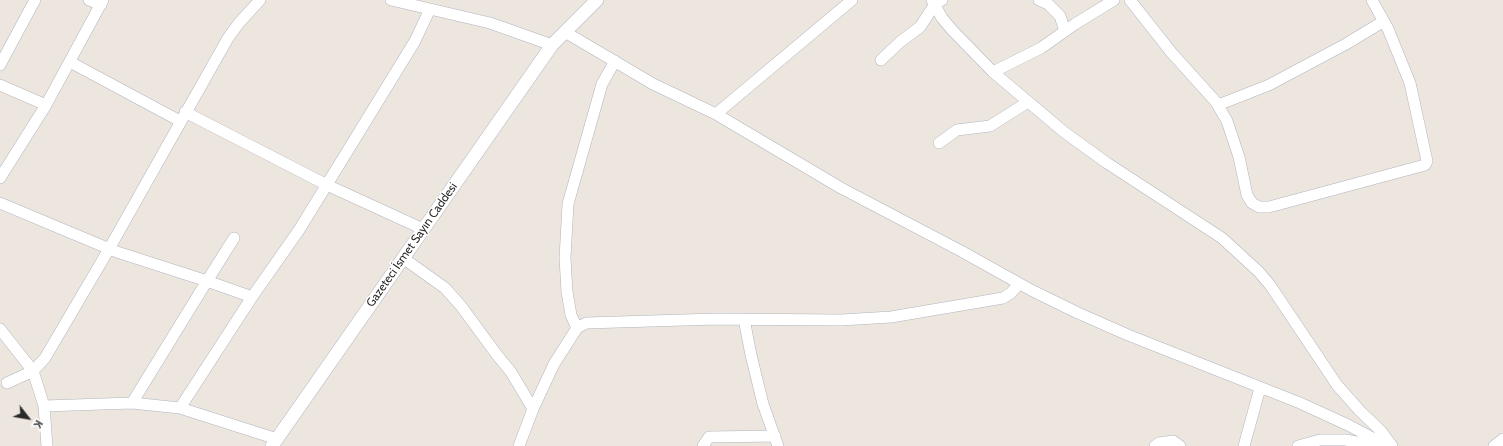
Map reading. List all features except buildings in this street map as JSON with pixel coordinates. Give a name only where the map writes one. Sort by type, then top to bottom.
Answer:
[{"type":"street","points":[[0,65],[36,0]]},
{"type":"street","points":[[0,178],[46,105],[102,2],[89,0]]},
{"type":"street","points":[[7,383],[33,371],[45,358],[109,249],[228,38],[239,23],[260,0]]},
{"type":"street","points":[[391,0],[490,23],[552,45]]},
{"type":"street","name":"Gazeteci İsmet Sayın Caddesi","points":[[275,442],[552,45],[597,0]]},
{"type":"street","points":[[716,114],[852,0]]},
{"type":"street","points":[[1039,0],[1048,4],[1060,16],[1065,31]]},
{"type":"street","points":[[993,72],[1041,48],[1114,0]]},
{"type":"street","points":[[1130,0],[1171,52],[1218,105],[1227,121],[1237,150],[1247,195],[1252,203],[1259,207],[1269,207],[1425,166],[1428,161],[1410,83],[1384,21],[1372,0]]},
{"type":"street","points":[[881,60],[900,42],[920,27],[937,1]]},
{"type":"street","points":[[937,1],[942,18],[953,31],[993,72],[1028,102],[1064,132],[1107,163],[1222,238],[1259,272],[1270,285],[1337,385],[1360,411],[1381,431],[1392,446]]},
{"type":"street","points":[[180,408],[252,297],[299,230],[415,41],[430,9]]},
{"type":"street","points":[[1218,105],[1269,84],[1346,44],[1384,21]]},
{"type":"street","points":[[565,32],[653,84],[716,114],[841,188],[961,251],[1019,284],[1114,330],[1260,388],[1300,402],[1388,446]]},
{"type":"street","points":[[577,328],[570,315],[567,292],[565,258],[568,204],[602,84],[615,61]]},
{"type":"street","points":[[70,62],[183,117],[423,229]]},
{"type":"street","points":[[0,84],[46,105]]},
{"type":"street","points":[[939,143],[957,130],[990,126],[1028,102]]},
{"type":"street","points":[[0,203],[109,249],[252,297]]},
{"type":"street","points":[[132,402],[234,238]]},
{"type":"street","points":[[403,258],[445,288],[462,306],[511,372],[533,408]]},
{"type":"street","points":[[519,446],[533,408],[554,364],[577,328],[586,323],[744,319],[842,320],[891,318],[1003,298],[1011,293],[1019,284]]},
{"type":"street","points":[[703,446],[709,437],[776,441],[763,404],[744,319]]},
{"type":"street","points":[[0,329],[33,371],[44,406],[47,446]]},
{"type":"street","points":[[1244,446],[1260,388]]},
{"type":"street","points":[[44,406],[132,402],[180,408],[275,442]]},
{"type":"street","points":[[1494,446],[1503,439]]},
{"type":"street","points":[[1298,446],[1320,440],[1344,440],[1381,446]]},
{"type":"street","points":[[1155,446],[1159,443],[1173,441],[1180,446]]}]
